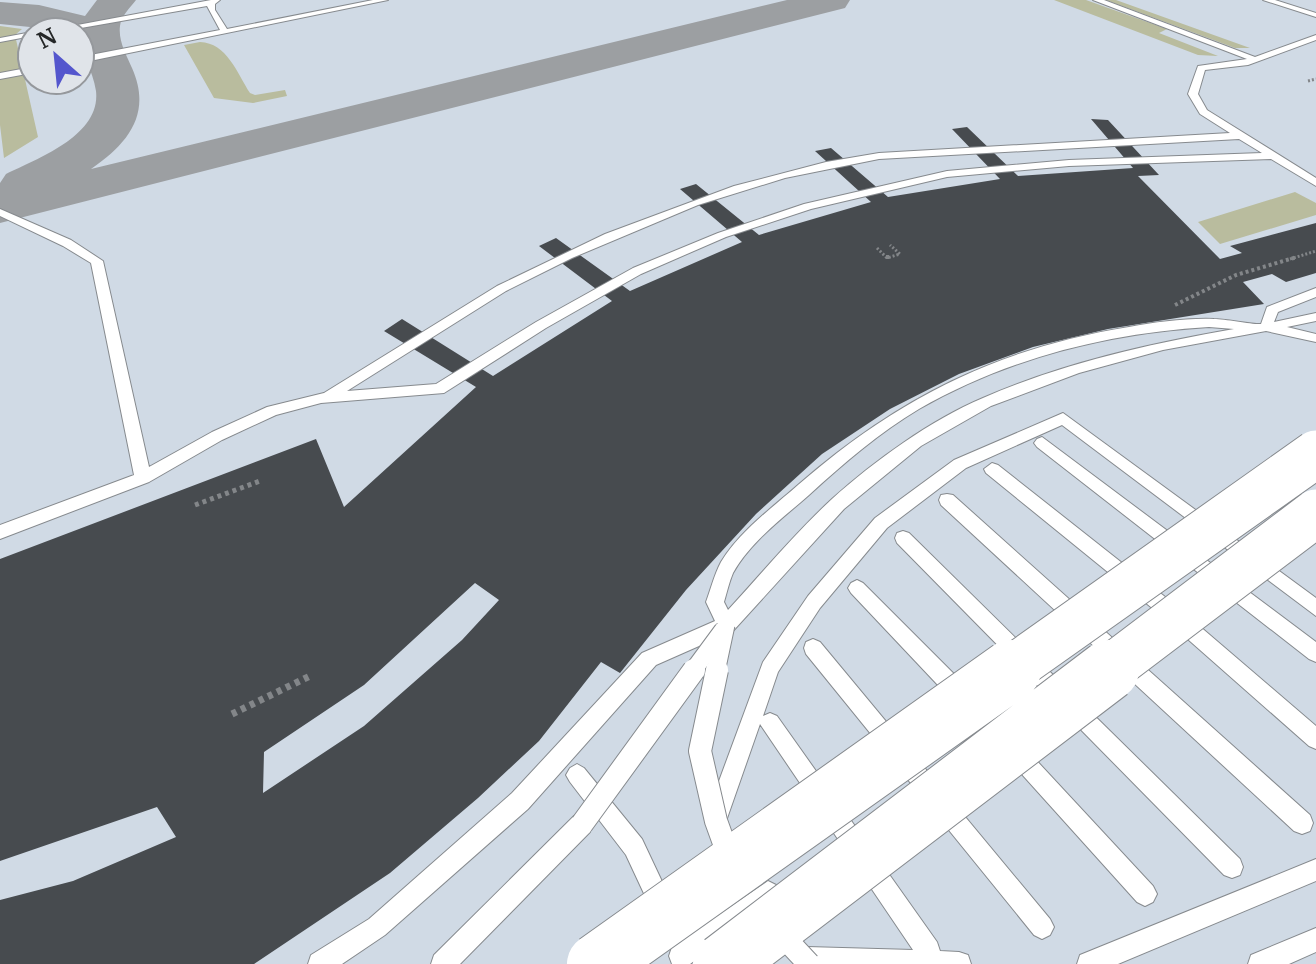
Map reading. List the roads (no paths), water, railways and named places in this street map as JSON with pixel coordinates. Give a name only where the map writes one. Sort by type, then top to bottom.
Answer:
[{"type":"main road","points":[[597,964],[1316,454]]},
{"type":"main road","points":[[697,961],[1316,513]]},
{"type":"lane","points":[[96,57],[384,0]]},
{"type":"lane","points":[[1097,0],[1256,60]]},
{"type":"lane","points":[[1267,0],[1316,15]]},
{"type":"lane","points":[[214,2],[211,10],[225,32]]},
{"type":"lane","points":[[96,23],[214,2]]},
{"type":"lane","points":[[1316,37],[1256,60],[1201,68],[1193,94],[1203,112],[1316,183]]},
{"type":"lane","points":[[321,398],[379,368],[525,276],[617,234],[728,192],[872,157],[1061,143],[1239,136]]},
{"type":"lane","points":[[0,532],[143,478],[217,436],[272,411],[321,398],[439,389],[541,325],[637,271],[722,235],[808,206],[947,174],[1069,163],[1273,156]]},
{"type":"lane","points":[[0,212],[67,243],[97,261],[143,478]]},
{"type":"lane","points":[[1266,327],[1272,310],[1294,299],[1316,294]]},
{"type":"lane","points":[[443,964],[582,824],[726,625],[838,504],[916,442],[986,402],[1075,369],[1163,346],[1316,317]]},
{"type":"lane","points":[[959,964],[808,962],[745,900],[716,821],[700,751],[726,625],[715,602],[727,568],[769,521],[833,464],[930,396],[1028,358],[1147,327],[1211,321],[1266,327],[1316,338]]},
{"type":"lane","points":[[716,821],[770,668],[814,602],[881,523],[960,464],[1063,418],[1316,608]]},
{"type":"lane","points":[[1042,443],[1316,653]]},
{"type":"lane","points":[[992,469],[1163,606],[1316,739]]},
{"type":"lane","points":[[947,500],[1302,823]]},
{"type":"lane","points":[[658,898],[1203,523]]},
{"type":"lane","points":[[903,538],[1232,867]]},
{"type":"lane","points":[[1029,703],[1239,551]]},
{"type":"lane","points":[[857,588],[958,691],[1145,894]]},
{"type":"lane","points":[[320,964],[377,927],[520,801],[649,659],[726,625]]},
{"type":"lane","points":[[813,648],[1042,927]]},
{"type":"lane","points":[[770,723],[928,951]]},
{"type":"lane","points":[[577,775],[634,847],[658,898],[697,961],[784,881]]},
{"type":"lane","points":[[1089,964],[1316,870]]},
{"type":"lane","points":[[1260,964],[1316,940]]}]
